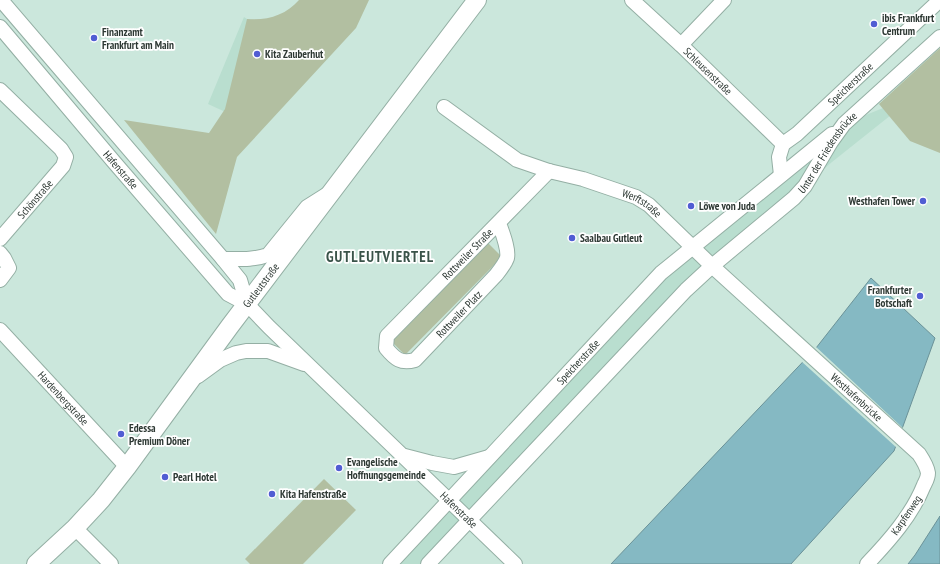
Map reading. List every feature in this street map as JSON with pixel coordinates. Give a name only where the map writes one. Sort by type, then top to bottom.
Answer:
[{"type":"main road","name":"Gutleutstraße","points":[[36,564],[101,500],[127,467],[247,304],[477,0]]},
{"type":"street","name":"Hafenstraße","points":[[1,0],[240,280],[247,304]]},
{"type":"street","name":"Schleusenstraße","points":[[632,0],[681,45],[783,144]]},
{"type":"street","points":[[681,45],[724,0]]},
{"type":"street","name":"Speicherstraße","points":[[783,144],[797,134],[940,0]]},
{"type":"street","name":"Hafenstraße","points":[[0,27],[228,294],[247,304],[515,564]]},
{"type":"street","name":"Unter der Friedensbrücke","points":[[712,266],[794,198],[805,186],[831,142],[844,124],[940,37]]},
{"type":"street","name":"Schönstraße","points":[[0,90],[61,149],[66,157],[63,166],[0,239]]},
{"type":"street","name":"Werftstraße","points":[[444,107],[517,160],[549,171],[583,179],[636,197],[649,205],[712,266],[807,352]]},
{"type":"street","name":"Speicherstraße","points":[[390,564],[644,289],[692,246],[844,124]]},
{"type":"street","points":[[782,175],[779,157],[783,144]]},
{"type":"street","name":"Rottweiler Straße","points":[[387,336],[549,171]]},
{"type":"street","points":[[223,259],[260,258],[268,255],[308,207],[334,190]]},
{"type":"street","name":"Rottweiler Platz","points":[[387,336],[386,348],[398,360],[405,362],[415,360],[496,275],[507,258],[505,241],[498,224]]},
{"type":"street","points":[[0,253],[9,268],[0,280]]},
{"type":"street","points":[[428,564],[686,290],[712,266]]},
{"type":"street","name":"Hardenbergstraße","points":[[0,330],[127,467]]},
{"type":"street","name":"Hafenstraße","points":[[189,382],[220,360],[236,353],[246,351],[268,351],[310,366]]},
{"type":"street","name":"Westhafenbrücke","points":[[807,352],[905,442]]},
{"type":"street","name":"Karpfenweg","points":[[867,564],[906,518],[928,477],[926,464],[919,454],[905,442]]},
{"type":"street","name":"Hafenstraße","points":[[403,455],[432,464],[454,467],[490,457]]},
{"type":"street","points":[[74,528],[111,564]]},
{"type":"shaded area","points":[[299,0],[369,0],[356,28],[237,157],[216,234],[124,120],[209,133],[225,109],[247,19],[262,19],[276,16],[288,10]]},
{"type":"shaded area","name":"Kita Zauberhut","points":[[244,17],[247,19],[276,22],[232,115],[208,104]]},
{"type":"shaded area","points":[[940,48],[940,153],[910,141],[879,104]]},
{"type":"shaded area","points":[[940,76],[832,162],[712,266],[429,564],[390,564],[644,289],[844,124],[883,108]]},
{"type":"shaded area","points":[[488,243],[502,257],[405,355],[391,341]]},
{"type":"shaded area","points":[[324,479],[356,510],[303,564],[250,564],[245,559]]},
{"type":"water","points":[[871,278],[935,338],[894,451],[791,564],[611,564],[816,348]]},
{"type":"water","points":[[940,516],[940,564],[908,564],[915,555]]},
{"type":"pier","points":[[815,346],[904,429],[897,448],[801,361]]},
{"type":"place","name":"ibis Frankfurt Centrum","points":[[874,24]]},
{"type":"place","name":"Finanzamt Frankfurt am Main","points":[[94,38]]},
{"type":"place","name":"Kita Zauberhut","points":[[257,54]]},
{"type":"place","name":"Westhafen Tower","points":[[923,201]]},
{"type":"place","name":"Löwe von Juda","points":[[691,206]]},
{"type":"place","name":"Saalbau Gutleut","points":[[572,238]]},
{"type":"place","name":"Frankfurter Botschaft","points":[[920,296]]},
{"type":"place","name":"Edessa Premium Döner","points":[[121,434]]},
{"type":"place","name":"Evangelische Hoffnungsgemeinde","points":[[339,468]]},
{"type":"place","name":"Pearl Hotel","points":[[165,477]]},
{"type":"place","name":"Kita Hafenstraße","points":[[272,494]]},
{"type":"district","name":"GUTLEUTVIERTEL","points":[[380,257]]}]
